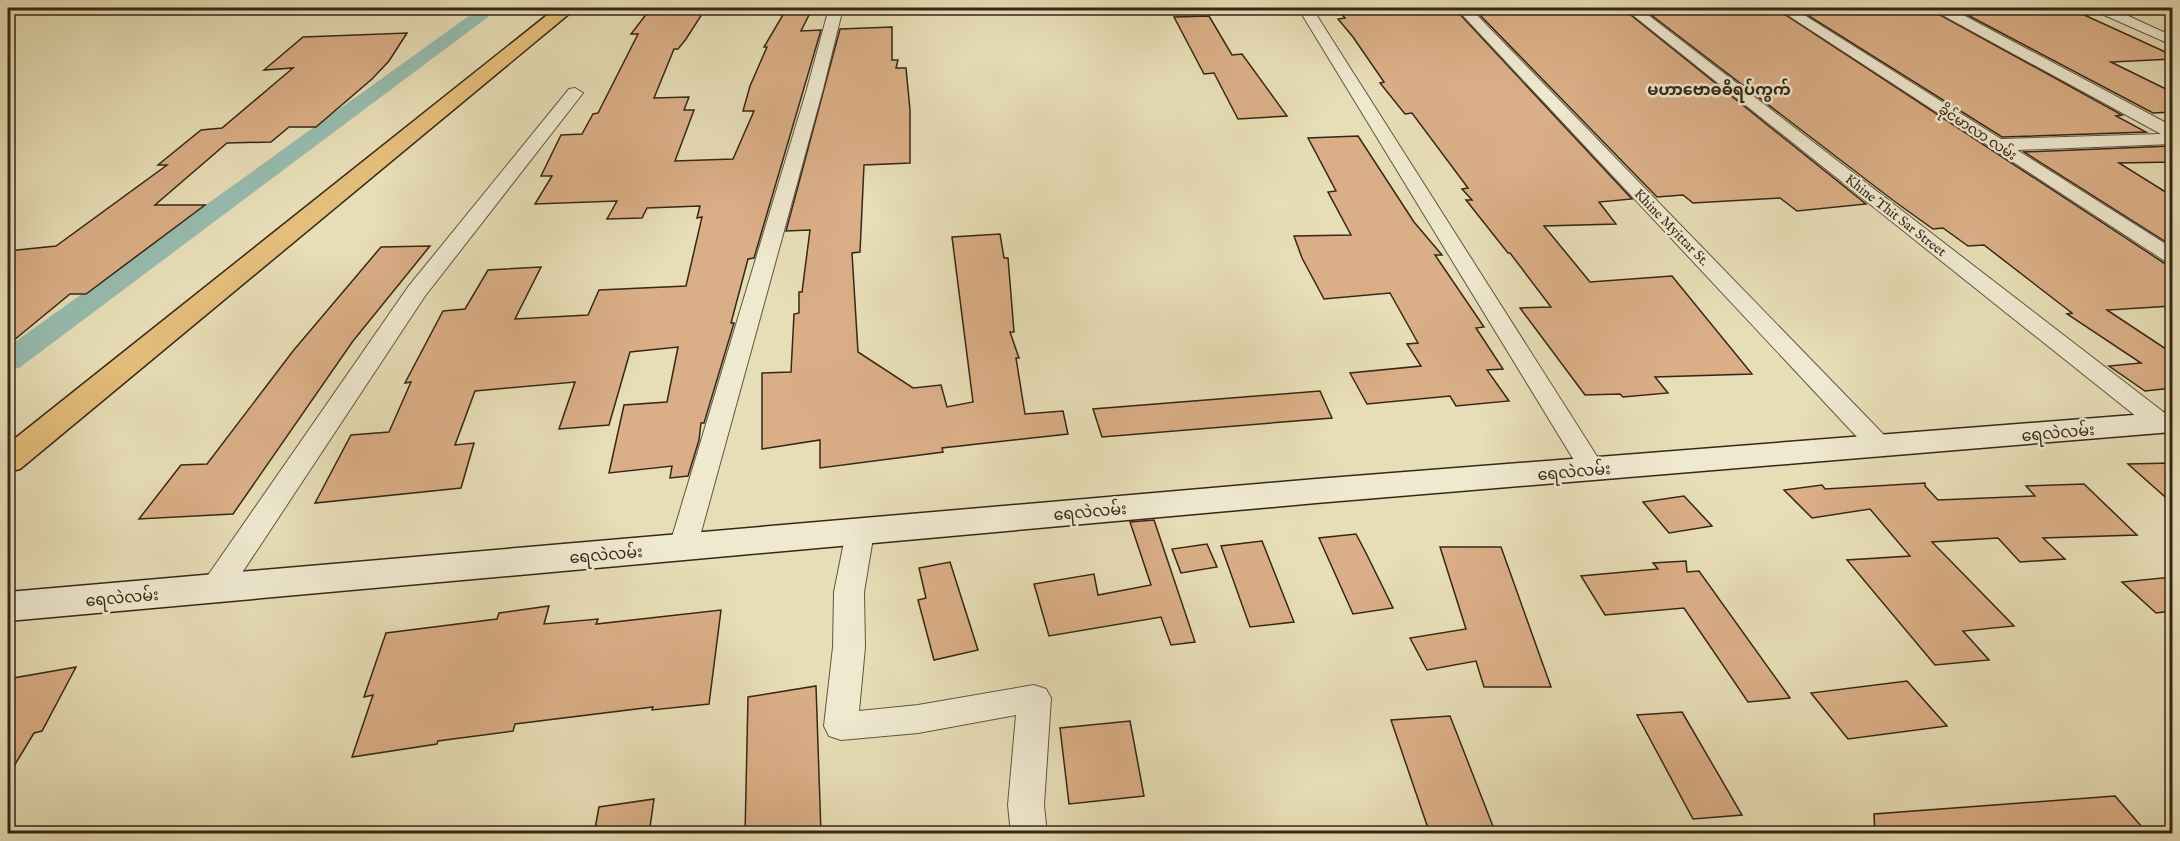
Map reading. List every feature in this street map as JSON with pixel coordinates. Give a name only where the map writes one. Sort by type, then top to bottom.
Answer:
[{"type":"main road","points":[[8,461],[567,8]]},
{"type":"main road","name":"ရေလဲလမ်း","points":[[8,607],[1592,469],[2167,423]]},
{"type":"street","points":[[683,547],[815,89],[836,8]]},
{"type":"street","points":[[1305,8],[1592,469]]},
{"type":"street","name":"Khine Myittar St.","points":[[1462,8],[1880,446]]},
{"type":"street","name":"Khine Thit Sar Street","points":[[1631,8],[2167,423]]},
{"type":"street","name":"ခိုင်မာလာ လမ်း","points":[[1784,8],[2172,257]]},
{"type":"street","points":[[1940,8],[2172,133]]},
{"type":"street","points":[[2100,8],[2172,41]]},
{"type":"street","points":[[215,589],[416,292],[575,93]]},
{"type":"street","points":[[1998,145],[2172,139]]},
{"type":"street","points":[[860,532],[849,592],[849,646],[841,726],[918,719],[1034,698],[1026,805],[1029,834]]},
{"type":"building","points":[[651,8],[706,8],[686,39],[678,49],[674,49],[654,98],[689,97],[684,110],[694,110],[675,161],[733,159],[754,111],[743,111],[750,86],[767,47],[764,47],[784,13],[810,13],[801,31],[821,30],[754,258],[748,259],[731,323],[734,323],[704,423],[701,423],[699,440],[688,476],[670,478],[672,466],[609,473],[624,405],[667,402],[678,347],[630,352],[609,425],[559,429],[575,382],[475,391],[455,445],[474,443],[461,488],[315,503],[351,435],[389,432],[411,382],[405,383],[443,311],[465,309],[488,270],[541,267],[515,319],[588,315],[599,290],[686,286],[702,217],[697,218],[700,206],[647,208],[642,218],[607,219],[617,201],[535,204],[552,176],[541,176],[561,135],[582,134],[593,114],[598,113],[638,34],[631,34]]},
{"type":"building","points":[[1454,8],[1632,199],[1599,202],[1616,224],[1544,226],[1590,282],[1672,276],[1752,374],[1655,377],[1668,393],[1623,397],[1620,394],[1585,395],[1520,308],[1551,307],[1466,200],[1472,200],[1462,189],[1468,188],[1412,113],[1405,114],[1380,83],[1384,82],[1338,19],[1345,18],[1337,9]]},
{"type":"building","points":[[1473,8],[1516,8],[1520,11],[1622,8],[1866,204],[1797,211],[1780,198],[1693,203],[1683,195],[1657,197]]},
{"type":"building","points":[[1642,8],[1775,8],[2164,263],[2172,265],[2172,306],[2107,310],[2172,353],[2172,388],[2145,391],[2109,366],[2141,363],[2067,314],[2072,313],[1984,245],[1968,246],[1943,228],[1933,229]]},
{"type":"building","points":[[1796,8],[1912,8],[1921,12],[1933,11],[2122,115],[2116,116],[2146,132],[2002,137]]},
{"type":"building","points":[[1988,8],[2019,10],[2069,8],[2172,55],[2172,59],[2111,62],[2172,92],[2172,112],[2153,113],[1958,10]]},
{"type":"building","points":[[1209,16],[1232,55],[1242,54],[1287,116],[1238,119],[1214,73],[1204,74],[1174,17]]},
{"type":"building","points":[[892,27],[892,60],[898,60],[896,68],[906,68],[910,110],[910,163],[864,165],[860,252],[852,253],[858,352],[913,388],[941,385],[947,407],[973,402],[952,237],[1000,234],[1004,258],[1008,258],[1014,332],[1010,332],[1019,358],[1016,358],[1025,414],[1063,411],[1068,434],[942,448],[943,452],[820,468],[820,440],[762,449],[762,373],[791,372],[794,314],[799,313],[799,292],[802,292],[810,230],[786,231],[840,29]]},
{"type":"building","points":[[407,33],[389,61],[372,79],[316,127],[289,127],[271,142],[227,143],[155,205],[205,205],[86,294],[70,294],[8,345],[8,251],[56,246],[167,165],[158,165],[201,130],[222,128],[293,68],[264,70],[303,37]]},
{"type":"building","points":[[1358,136],[1414,222],[1442,255],[1435,255],[1484,327],[1476,328],[1503,369],[1487,370],[1509,401],[1456,406],[1450,396],[1367,404],[1350,373],[1421,366],[1407,344],[1418,343],[1390,293],[1324,299],[1302,258],[1294,236],[1351,235],[1328,192],[1336,191],[1308,138]]},
{"type":"building","points":[[2171,146],[2172,162],[2119,163],[2172,196],[2172,246],[2024,152]]},
{"type":"building","points":[[430,246],[353,341],[233,514],[139,519],[181,465],[207,464],[293,351],[381,247]]},
{"type":"building","points":[[1320,391],[1332,418],[1102,437],[1093,409]]},
{"type":"building","points":[[2172,463],[2172,503],[2128,464]]},
{"type":"building","points":[[1925,483],[1925,486],[1938,500],[2035,496],[2026,486],[2084,484],[2137,535],[2043,538],[2065,559],[2020,562],[1998,538],[1932,542],[2014,626],[1963,631],[1989,660],[1935,665],[1847,560],[1910,556],[1870,509],[1812,518],[1784,490],[1822,485],[1825,489]]},
{"type":"building","points":[[1684,496],[1712,526],[1669,533],[1643,502]]},
{"type":"building","points":[[1154,520],[1195,642],[1171,645],[1161,617],[1049,636],[1034,584],[1094,574],[1098,595],[1151,585],[1130,522]]},
{"type":"building","points":[[1356,534],[1393,608],[1353,614],[1319,538]]},
{"type":"building","points":[[1262,541],[1294,622],[1250,627],[1221,546]]},
{"type":"building","points":[[1207,544],[1217,567],[1181,573],[1172,549]]},
{"type":"building","points":[[1440,547],[1501,547],[1551,687],[1484,687],[1476,661],[1427,670],[1410,638],[1466,629]]},
{"type":"building","points":[[1686,561],[1687,572],[1699,571],[1790,698],[1748,702],[1684,608],[1605,615],[1581,576],[1658,569],[1653,563]]},
{"type":"building","points":[[950,562],[978,650],[934,660],[918,600],[926,598],[919,568]]},
{"type":"building","points":[[2172,577],[2172,611],[2156,613],[2122,582]]},
{"type":"building","points":[[549,606],[544,624],[598,619],[596,624],[721,610],[709,704],[652,710],[653,707],[515,724],[513,731],[438,741],[437,744],[352,757],[373,695],[364,697],[386,633],[497,619],[499,613]]},
{"type":"building","points":[[76,667],[42,731],[34,733],[8,776],[8,679]]},
{"type":"building","points":[[1907,681],[1947,726],[1848,739],[1811,693]]},
{"type":"building","points":[[816,686],[821,834],[745,834],[748,697]]},
{"type":"building","points":[[1682,712],[1742,815],[1693,819],[1637,715]]},
{"type":"building","points":[[1450,716],[1496,834],[1430,834],[1391,720]]},
{"type":"building","points":[[1130,721],[1144,796],[1069,804],[1060,728]]},
{"type":"building","points":[[2115,796],[2148,834],[1875,834],[1874,814]]},
{"type":"building","points":[[654,799],[649,834],[594,834],[599,807]]},
{"type":"waterway","points":[[8,361],[491,8]]},
{"type":"district","name":"မဟာဗောဓဓိရပ်ကွက်","points":[[1719,89]]}]
